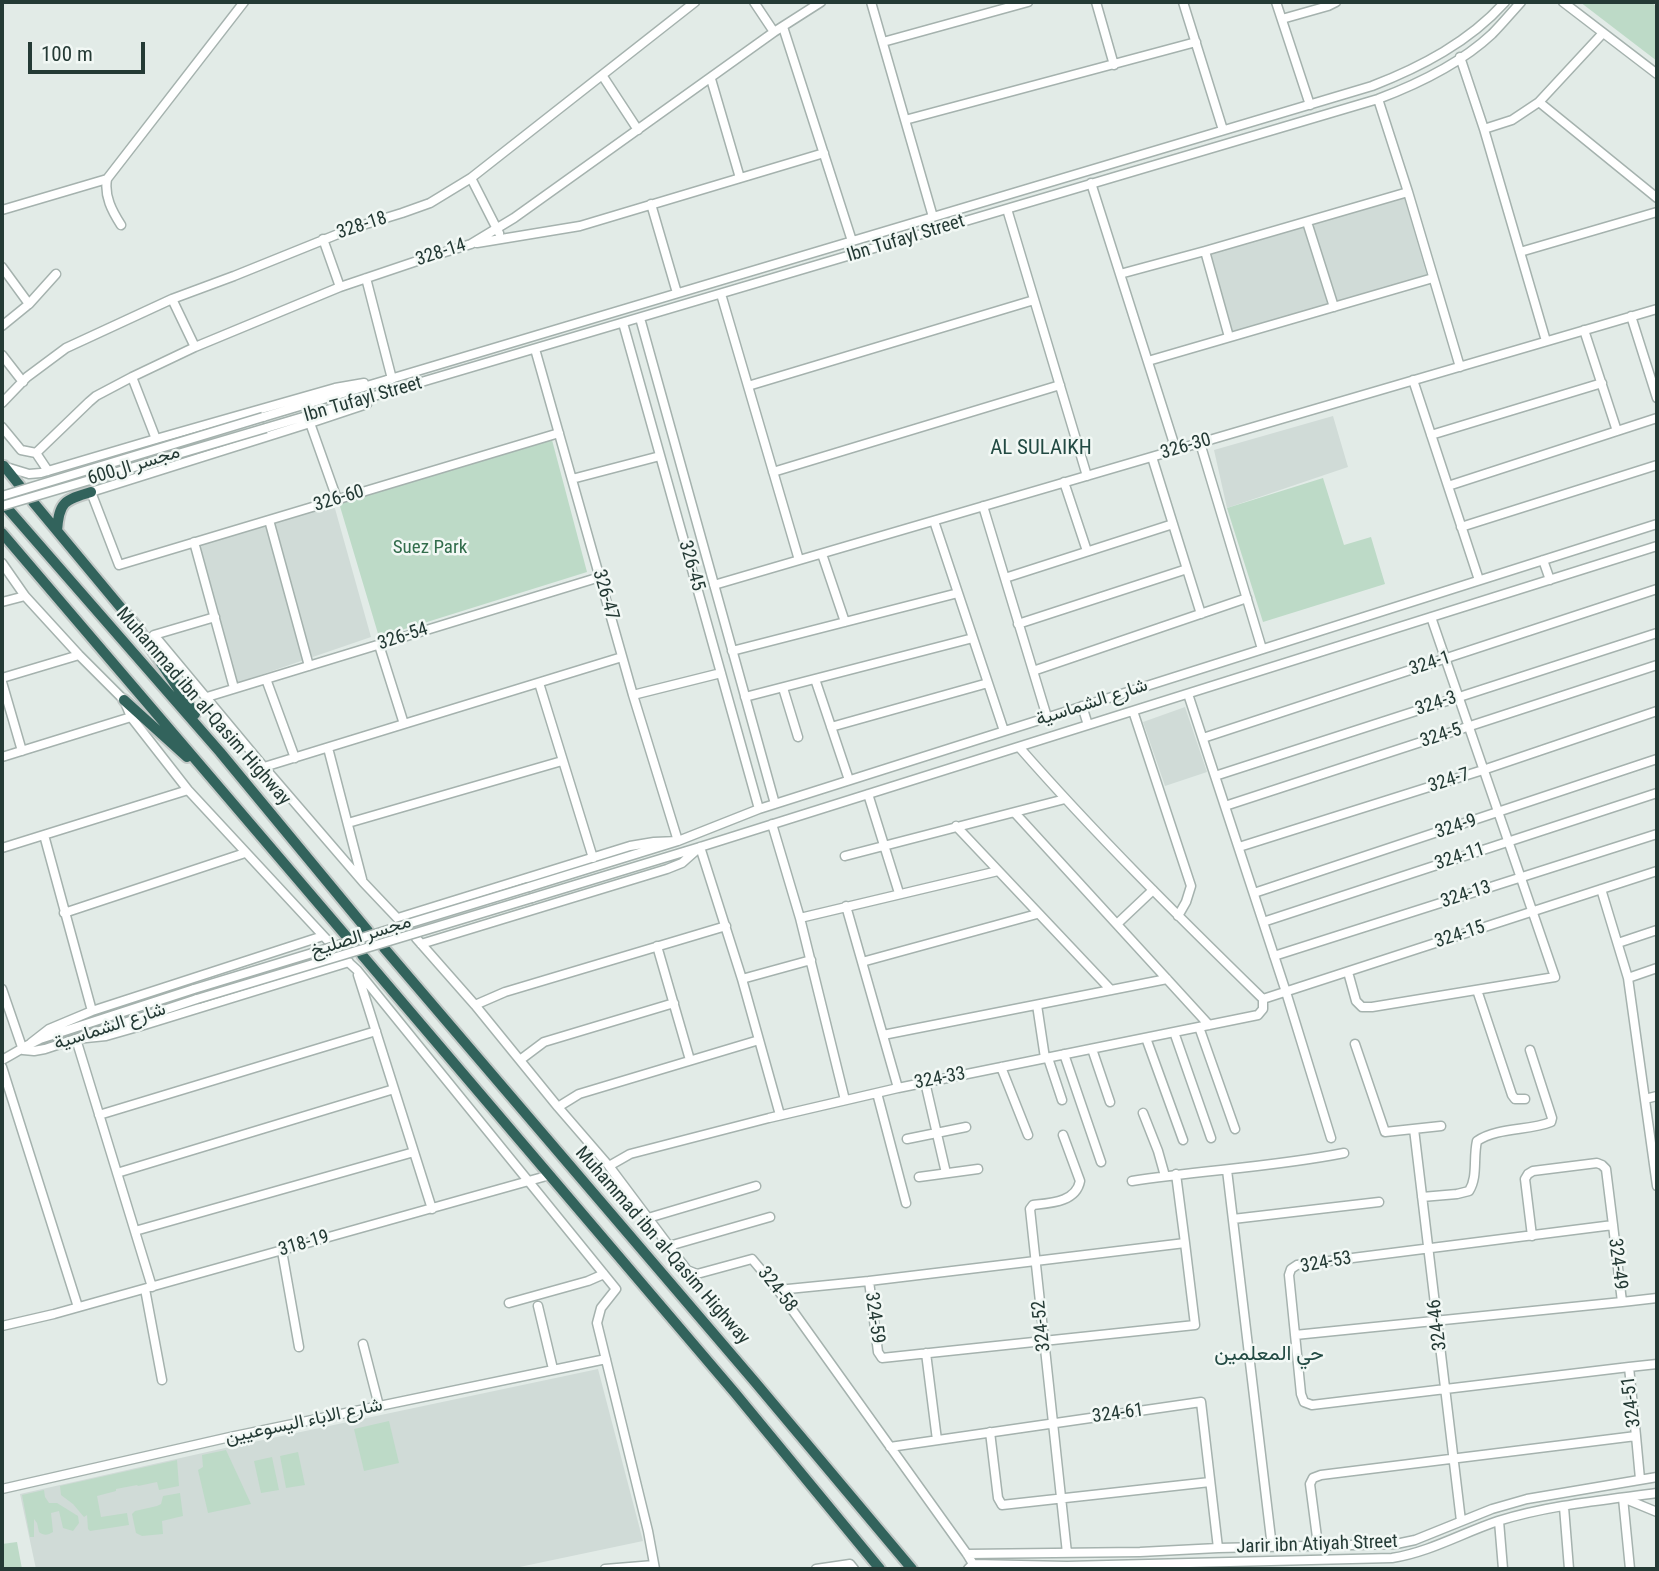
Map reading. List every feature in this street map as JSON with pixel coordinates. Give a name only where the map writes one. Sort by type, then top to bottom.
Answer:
[{"type":"highway","points":[[3,465],[20,485]]},
{"type":"highway","points":[[57,531],[59,514],[66,501],[91,492]]},
{"type":"highway","points":[[33,502],[137,627],[220,752]]},
{"type":"highway","name":"Muhammad ibn al-Qasim Highway","points":[[5,508],[220,752],[368,931]]},
{"type":"highway","name":"Muhammad ibn al-Qasim Highway","points":[[2,533],[347,937]]},
{"type":"highway","points":[[124,700],[221,788]]},
{"type":"highway","name":"Muhammad ibn al-Qasim Highway","points":[[384,948],[912,1569]]},
{"type":"highway","name":"Muhammad ibn al-Qasim Highway","points":[[362,955],[735,1393],[880,1569]]},
{"type":"street","points":[[121,225],[113,213],[105,189],[107,179],[244,2]]},
{"type":"street","name":"328-18","points":[[2,403],[23,382],[66,348],[172,299],[323,239],[430,203],[471,178],[695,2]]},
{"type":"street","points":[[754,2],[774,32]]},
{"type":"street","name":"328-14","points":[[36,453],[96,396],[132,377],[195,347],[340,287],[471,244],[497,229],[774,32],[821,2]]},
{"type":"street","points":[[871,2],[933,217]]},
{"type":"street","points":[[883,42],[999,6],[1028,2]]},
{"type":"street","points":[[1096,2],[1114,65]]},
{"type":"street","points":[[1183,2],[1223,130]]},
{"type":"street","points":[[1276,2],[1310,105]]},
{"type":"street","points":[[1282,19],[1336,2]]},
{"type":"street","name":"Ibn Tufayl Street","points":[[263,417],[1372,86],[1420,65],[1474,31],[1505,2]]},
{"type":"street","name":"Ibn Tufayl Street","points":[[266,428],[1378,99],[1420,81],[1460,57],[1489,36],[1521,2]]},
{"type":"street","points":[[1563,2],[1657,74]]},
{"type":"street","points":[[783,27],[852,241]]},
{"type":"street","points":[[1484,129],[1512,120],[1539,102],[1604,33]]},
{"type":"street","points":[[905,120],[1196,42]]},
{"type":"street","points":[[1460,57],[1484,129],[1546,341]]},
{"type":"street","points":[[602,75],[638,130]]},
{"type":"street","points":[[711,79],[740,178]]},
{"type":"street","points":[[1378,99],[1460,367]]},
{"type":"street","points":[[1539,102],[1657,198]]},
{"type":"street","points":[[1268,117],[1272,130]]},
{"type":"street","points":[[471,244],[580,226],[824,153]]},
{"type":"street","points":[[471,178],[503,238]]},
{"type":"street","points":[[2,210],[107,179]]},
{"type":"street","points":[[1091,183],[1176,450]]},
{"type":"street","points":[[1120,274],[1408,192]]},
{"type":"street","points":[[651,205],[677,293]]},
{"type":"street","points":[[971,206],[975,218]]},
{"type":"street","points":[[1007,209],[1087,476]]},
{"type":"street","points":[[1520,252],[1657,212]]},
{"type":"street","points":[[1307,222],[1334,307]]},
{"type":"street","points":[[323,239],[340,287]]},
{"type":"street","points":[[1205,251],[1229,337]]},
{"type":"street","points":[[2,267],[29,304]]},
{"type":"street","points":[[2,326],[29,304],[56,274]]},
{"type":"street","points":[[3,465],[29,474],[48,471],[335,388],[391,379],[366,278]]},
{"type":"street","points":[[1148,361],[1433,278]]},
{"type":"street","points":[[721,294],[799,560]]},
{"type":"street","points":[[172,299],[195,347]]},
{"type":"street","points":[[748,386],[1034,300]]},
{"type":"street","name":"326-30","points":[[714,585],[1657,309]]},
{"type":"street","points":[[1631,316],[1657,398]]},
{"type":"street","name":"326-45","points":[[640,318],[775,803]]},
{"type":"street","name":"326-45","points":[[623,323],[759,809]]},
{"type":"street","points":[[1584,330],[1617,430]]},
{"type":"street","points":[[627,337],[635,331],[644,332]]},
{"type":"street","name":"326-47","points":[[535,349],[633,695],[678,841]]},
{"type":"street","points":[[2,355],[23,382]]},
{"type":"street","points":[[1648,368],[1657,364]]},
{"type":"street","points":[[132,377],[156,439]]},
{"type":"street","points":[[1413,380],[1479,580]]},
{"type":"street","points":[[1431,435],[1602,383]]},
{"type":"street","points":[[773,472],[1060,385]]},
{"type":"street","points":[[91,492],[310,423],[375,401],[396,390]]},
{"type":"street","name":"مجسر ال600","points":[[2,496],[263,417]]},
{"type":"street","points":[[1448,486],[1657,418]]},
{"type":"street","points":[[310,423],[337,499]]},
{"type":"street","points":[[2,427],[21,450],[36,453],[48,471]]},
{"type":"street","name":"مجسر ال600","points":[[5,508],[266,428]]},
{"type":"street","name":"326-60","points":[[91,492],[119,565],[559,433]]},
{"type":"street","points":[[1200,443],[1262,649]]},
{"type":"street","points":[[572,480],[660,456]]},
{"type":"street","points":[[1152,457],[1201,614]]},
{"type":"street","points":[[1461,527],[1657,465]]},
{"type":"street","points":[[1064,482],[1087,551]]},
{"type":"street","points":[[983,506],[1047,717]]},
{"type":"street","points":[[270,520],[309,666]]},
{"type":"street","points":[[934,521],[1004,731]]},
{"type":"street","points":[[1005,578],[1173,524]]},
{"type":"street","name":"شارع الشماسية","points":[[529,887],[678,841],[775,803],[1657,524]]},
{"type":"street","points":[[194,542],[234,688]]},
{"type":"street","name":"شارع الشماسية","points":[[533,898],[1657,546]]},
{"type":"street","points":[[822,554],[845,622]]},
{"type":"street","points":[[1543,560],[1550,580]]},
{"type":"street","points":[[2,563],[25,596],[124,700],[131,717],[188,790],[326,939],[92,1011],[49,1029],[31,1043]]},
{"type":"street","points":[[1018,624],[1187,569]]},
{"type":"street","name":"326-54","points":[[207,697],[600,577]]},
{"type":"street","name":"324-1","points":[[1203,738],[1657,589]]},
{"type":"street","points":[[732,651],[958,593]]},
{"type":"street","points":[[2,602],[25,596]]},
{"type":"street","points":[[1033,671],[1247,598]]},
{"type":"street","points":[[215,617],[155,635],[264,767],[399,919],[642,844],[678,841]]},
{"type":"street","points":[[1348,972],[1356,1001],[1362,1007],[1555,977],[1431,617]]},
{"type":"street","name":"324-3","points":[[1215,776],[1657,633]]},
{"type":"street","points":[[746,697],[973,638]]},
{"type":"street","points":[[379,645],[404,724]]},
{"type":"street","points":[[22,751],[2,680],[79,655]]},
{"type":"street","points":[[264,767],[622,657]]},
{"type":"street","name":"324-5","points":[[1225,806],[1657,665]]},
{"type":"street","points":[[633,695],[721,673]]},
{"type":"street","points":[[266,679],[295,758]]},
{"type":"street","points":[[815,679],[849,780]]},
{"type":"street","points":[[539,683],[593,858]]},
{"type":"street","points":[[831,727],[988,683]]},
{"type":"street","points":[[783,688],[798,737]]},
{"type":"street","points":[[1188,694],[1275,956],[1331,1138]]},
{"type":"street","points":[[1082,706],[1088,725]]},
{"type":"street","points":[[1133,711],[1191,886],[1178,916]]},
{"type":"street","name":"324-7","points":[[1239,847],[1483,770],[1657,711]]},
{"type":"street","points":[[2,757],[131,717]]},
{"type":"street","points":[[1019,747],[1065,800],[1263,999]]},
{"type":"street","points":[[328,748],[363,881]]},
{"type":"street","name":"324-9","points":[[1254,893],[1657,759]]},
{"type":"street","points":[[348,823],[562,761]]},
{"type":"street","points":[[2,848],[188,790]]},
{"type":"street","name":"324-11","points":[[1263,922],[1657,793]]},
{"type":"street","points":[[868,794],[899,893]]},
{"type":"street","points":[[845,856],[1065,800]]},
{"type":"street","points":[[1015,813],[1209,1025]]},
{"type":"street","points":[[772,824],[800,918],[845,1100]]},
{"type":"street","points":[[956,826],[1111,990]]},
{"type":"street","name":"324-13","points":[[1275,956],[1657,834]]},
{"type":"street","points":[[44,835],[92,1011]]},
{"type":"street","points":[[699,847],[726,926],[780,1115]]},
{"type":"street","name":"324-58","points":[[699,847],[675,866],[419,941],[609,1166],[687,1270],[697,1274],[752,1259],[778,1290],[967,1554],[971,1567]]},
{"type":"street","points":[[64,913],[245,853]]},
{"type":"street","points":[[800,918],[998,871]]},
{"type":"street","name":"324-15","points":[[1263,999],[1657,871]]},
{"type":"street","name":"مجسر الصليخ","points":[[194,989],[529,887]]},
{"type":"street","points":[[1601,889],[1628,978],[1657,1186]]},
{"type":"street","points":[[1117,924],[1153,890]]},
{"type":"street","name":"مجسر الصليخ","points":[[197,999],[533,898]]},
{"type":"street","points":[[846,906],[898,1088]]},
{"type":"street","points":[[862,962],[1037,914]]},
{"type":"street","points":[[475,1005],[505,992],[726,926]]},
{"type":"street","points":[[1618,943],[1657,930]]},
{"type":"street","points":[[657,946],[690,1060]]},
{"type":"street","points":[[742,979],[811,960]]},
{"type":"street","points":[[162,1380],[148,1288],[135,1231],[76,1039],[106,1036],[142,1026],[348,961],[616,1289],[601,1308],[597,1323],[655,1567],[605,1569]]},
{"type":"street","points":[[1628,978],[1657,968]]},
{"type":"street","points":[[356,970],[432,1209]]},
{"type":"street","points":[[883,1035],[1167,979]]},
{"type":"street","points":[[2,989],[23,1050]]},
{"type":"street","name":"شارع الشماسية","points":[[2,1060],[31,1043],[194,989]]},
{"type":"street","points":[[1477,990],[1511,1095],[1515,1099],[1525,1098]]},
{"type":"street","name":"شارع الشماسية","points":[[23,1050],[34,1051],[76,1039],[197,999]]},
{"type":"street","name":"324-33","points":[[609,1166],[630,1154],[780,1115],[925,1082],[1258,1015],[1263,1009],[1263,999]]},
{"type":"street","points":[[520,1060],[544,1042],[674,1003]]},
{"type":"street","points":[[1037,1005],[1046,1058],[1062,1100]]},
{"type":"street","points":[[1199,1027],[1235,1129]]},
{"type":"street","points":[[99,1115],[376,1031]]},
{"type":"street","points":[[1174,1032],[1211,1138]]},
{"type":"street","points":[[1146,1038],[1183,1140]]},
{"type":"street","points":[[558,1107],[579,1094],[759,1040]]},
{"type":"street","points":[[1355,1044],[1385,1132],[1441,1126]]},
{"type":"street","points":[[1092,1049],[1110,1102]]},
{"type":"street","points":[[1422,1197],[1469,1191],[1475,1183],[1474,1154],[1477,1141],[1486,1135],[1551,1122],[1530,1050]]},
{"type":"street","points":[[1064,1054],[1101,1162]]},
{"type":"street","points":[[2,1067],[78,1307]]},
{"type":"street","points":[[1001,1067],[1028,1135]]},
{"type":"street","points":[[925,1082],[946,1173]]},
{"type":"street","points":[[117,1173],[394,1089]]},
{"type":"street","points":[[877,1093],[906,1203]]},
{"type":"street","points":[[1645,1099],[1657,1096]]},
{"type":"street","points":[[1143,1113],[1165,1176]]},
{"type":"street","points":[[1647,1114],[1657,1113]]},
{"type":"street","points":[[907,1139],[966,1127]]},
{"type":"street","name":"324-46","points":[[1414,1129],[1461,1521]]},
{"type":"street","name":"324-52","points":[[1063,1135],[1080,1181],[1079,1186],[1061,1201],[1033,1205],[1030,1209],[1067,1553]]},
{"type":"street","points":[[135,1231],[414,1152]]},
{"type":"street","points":[[1132,1181],[1300,1161],[1344,1153]]},
{"type":"street","points":[[1532,1236],[1525,1179],[1533,1171],[1602,1164],[1606,1169],[1613,1225]]},
{"type":"street","points":[[919,1177],[978,1169]]},
{"type":"street","points":[[1227,1170],[1272,1547]]},
{"type":"street","points":[[1176,1174],[1185,1243]]},
{"type":"street","name":"318-19","points":[[2,1326],[148,1288],[550,1175]]},
{"type":"street","points":[[648,1218],[755,1186]]},
{"type":"street","points":[[1233,1219],[1379,1202]]},
{"type":"street","points":[[669,1246],[769,1217]]},
{"type":"street","name":"324-49","points":[[1295,1335],[1622,1302],[1613,1225],[1428,1248]]},
{"type":"street","name":"324-59","points":[[1185,1243],[1195,1325],[881,1358],[869,1281],[1035,1261],[1185,1243]]},
{"type":"street","name":"324-53","points":[[1428,1248],[1297,1265],[1291,1269],[1289,1275],[1301,1394],[1304,1402],[1312,1405],[1445,1389]]},
{"type":"street","points":[[282,1251],[299,1347]]},
{"type":"street","points":[[509,1303],[604,1274]]},
{"type":"street","points":[[778,1290],[869,1281]]},
{"type":"street","points":[[1622,1302],[1657,1298]]},
{"type":"street","points":[[538,1306],[553,1369]]},
{"type":"street","points":[[363,1344],[379,1406]]},
{"type":"street","points":[[926,1353],[937,1440]]},
{"type":"street","name":"شارع الاباء اليسوعيين","points":[[2,1489],[213,1441],[606,1359]]},
{"type":"street","points":[[1629,1367],[1657,1364]]},
{"type":"street","name":"324-51","points":[[1318,1545],[1310,1484],[1313,1478],[1321,1475],[1636,1436],[1629,1367],[1445,1389]]},
{"type":"street","name":"324-61","points":[[890,1447],[1201,1402],[1218,1548]]},
{"type":"street","points":[[990,1432],[998,1498],[1002,1505],[1210,1482]]},
{"type":"street","points":[[1636,1436],[1640,1479]]},
{"type":"street","name":"Jarir ibn Atiyah Street","points":[[967,1554],[1396,1544],[1415,1540],[1492,1509],[1527,1499],[1657,1477]]},
{"type":"street","points":[[1587,1489],[1589,1503]]},
{"type":"street","name":"Jarir ibn Atiyah Street","points":[[971,1567],[1140,1567],[1170,1563],[1392,1558],[1425,1550],[1499,1521],[1564,1507],[1657,1493]]},
{"type":"street","points":[[1630,1569],[1623,1498],[1657,1512]]},
{"type":"street","points":[[1564,1507],[1569,1569]]},
{"type":"street","points":[[1499,1521],[1503,1569]]},
{"type":"street","points":[[1372,1545],[1372,1558]]},
{"type":"street","points":[[1168,1551],[1170,1563]]},
{"type":"street","points":[[1314,1559],[1315,1569]]},
{"type":"street","points":[[816,1569],[852,1567]]},
{"type":"shaded area","points":[[1404,197],[1427,276],[1230,332],[1210,252]]},
{"type":"shaded area","points":[[1333,416],[1348,467],[1227,508],[1214,450]]},
{"type":"shaded area","points":[[334,505],[371,637],[237,683],[199,544]]},
{"type":"shaded area","points":[[1185,707],[1207,772],[1165,786],[1143,722]]},
{"type":"shaded area","points":[[598,1369],[643,1541],[510,1569],[36,1569],[20,1494]]},
{"type":"green space","points":[[1580,2],[1651,2],[1657,7],[1657,61]]},
{"type":"green space","name":"Suez Park","points":[[552,440],[587,572],[379,637],[339,503]]},
{"type":"green space","points":[[1323,478],[1344,545],[1371,537],[1385,584],[1263,622],[1227,508]]},
{"type":"green space","points":[[389,1421],[399,1463],[364,1471],[354,1429]]},
{"type":"green space","points":[[226,1450],[251,1504],[208,1513],[198,1470],[203,1467],[202,1455]]},
{"type":"green space","points":[[298,1452],[305,1485],[286,1488],[280,1456]]},
{"type":"green space","points":[[272,1457],[279,1490],[261,1493],[254,1461]]},
{"type":"green space","points":[[177,1460],[179,1486],[159,1490],[157,1482],[116,1489],[97,1496],[101,1517],[127,1513],[129,1525],[90,1531],[87,1515],[84,1517],[61,1495],[60,1486]]},
{"type":"green space","points":[[44,1490],[49,1503],[57,1503],[78,1516],[79,1523],[73,1531],[63,1528],[59,1511],[51,1513],[53,1532],[46,1535],[39,1532],[34,1519],[34,1537],[30,1537],[22,1495]]},
{"type":"green space","points":[[180,1493],[183,1516],[162,1521],[163,1534],[142,1536],[136,1533],[132,1514],[135,1511],[161,1504],[163,1496]]},
{"type":"green space","points":[[17,1542],[22,1569],[2,1569],[2,1544]]},
{"type":"district","name":"AL SULAIKH","points":[[1041,449]]},
{"type":"district","name":"حي المعلمين","points":[[1269,1355]]}]
